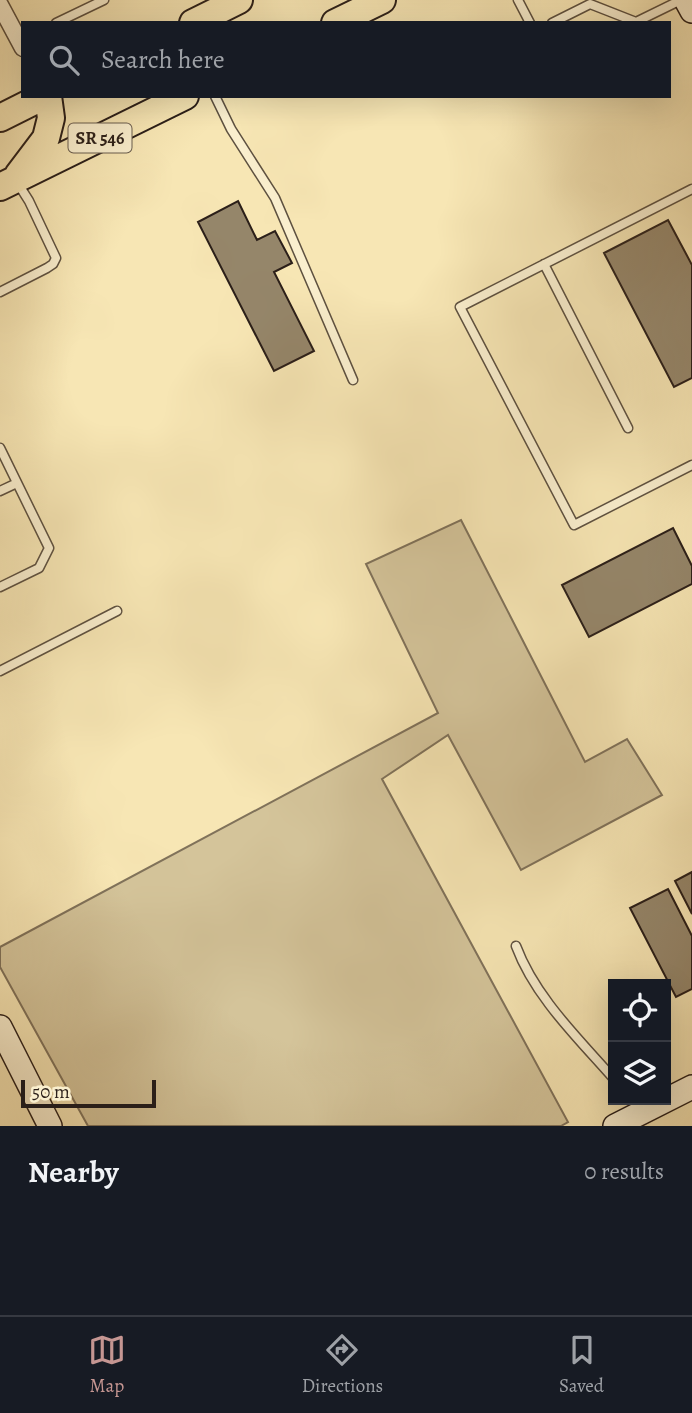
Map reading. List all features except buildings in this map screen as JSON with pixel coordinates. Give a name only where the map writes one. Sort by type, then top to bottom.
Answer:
[{"type":"main road","points":[[197,21],[239,0]]},
{"type":"main road","points":[[339,21],[382,0]]},
{"type":"main road","points":[[0,118],[42,98]]},
{"type":"main road","points":[[8,183],[46,138],[51,118],[46,98]]},
{"type":"main road","name":"SR 546","points":[[8,183],[181,98]]},
{"type":"street","points":[[687,0],[692,11]]},
{"type":"street","points":[[0,5],[21,41]]},
{"type":"street","points":[[0,1027],[50,1126]]},
{"type":"street","points":[[615,1126],[640,1109],[692,1087]]},
{"type":"lane","points":[[60,21],[104,0]]},
{"type":"lane","points":[[518,0],[529,21]]},
{"type":"lane","points":[[638,21],[681,0]]},
{"type":"lane","points":[[556,21],[590,4],[633,21]]},
{"type":"lane","points":[[216,98],[231,129],[275,198],[353,380]]},
{"type":"lane","points":[[0,292],[47,268],[55,258],[34,212],[8,183]]},
{"type":"lane","points":[[692,189],[460,307],[574,525],[692,465]]},
{"type":"lane","points":[[544,264],[628,428]]},
{"type":"lane","points":[[0,448],[49,548],[39,568],[0,587]]},
{"type":"lane","points":[[0,492],[17,483]]},
{"type":"lane","points":[[0,671],[117,611]]},
{"type":"lane","points":[[516,946],[523,963],[550,1003],[608,1072]]},
{"type":"shaded area","points":[[461,520],[585,762],[627,739],[662,795],[521,870],[448,735],[382,779],[568,1122],[561,1126],[88,1126],[0,967],[0,947],[438,713],[366,564]]}]
